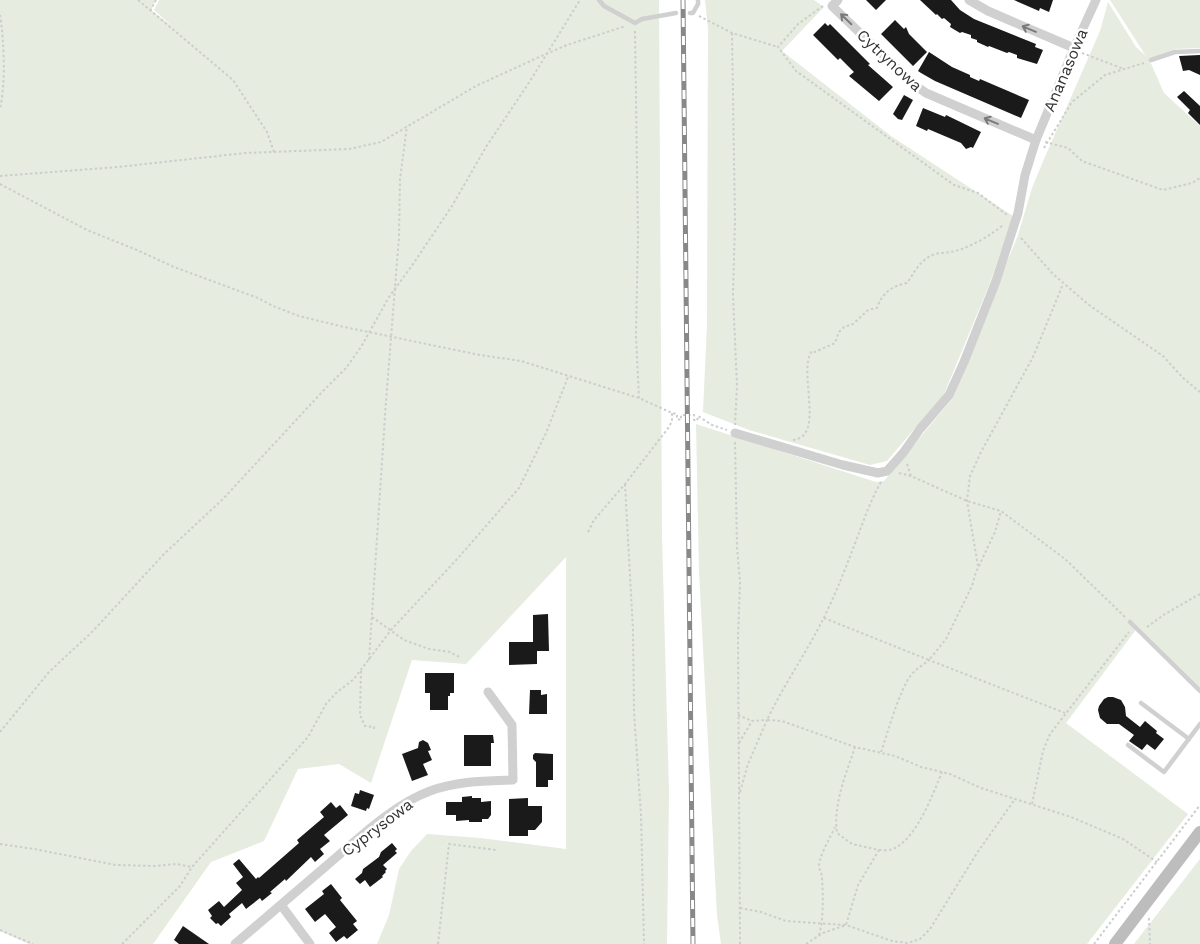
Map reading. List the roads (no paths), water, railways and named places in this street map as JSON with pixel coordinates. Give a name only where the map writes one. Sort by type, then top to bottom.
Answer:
[{"type":"main road","points":[[1115,944],[1200,832]]},
{"type":"street","points":[[969,0],[988,11],[1073,49]]},
{"type":"street","name":"Ananasowa","points":[[735,433],[843,465],[878,473],[887,471],[903,453],[920,429],[949,395],[985,308],[1009,225],[1018,213],[1025,175],[1036,140],[1073,49],[1096,0]]},
{"type":"street","name":"Cytrynowa","points":[[835,3],[913,84],[926,93],[1036,140]]},
{"type":"street","name":"Cyprysowa","points":[[235,944],[370,830],[407,802],[428,791],[448,785],[469,781],[513,780],[512,725],[488,692]]},
{"type":"street","points":[[281,905],[310,944]]},
{"type":"lane","points":[[599,0],[604,6],[635,23],[642,19],[676,13]]},
{"type":"lane","points":[[692,13],[698,4],[698,0]]},
{"type":"lane","points":[[1151,60],[1175,52],[1200,51]]},
{"type":"lane","points":[[1132,624],[1200,691]]},
{"type":"lane","points":[[1141,703],[1189,738]]},
{"type":"lane","points":[[1128,745],[1164,772],[1200,724]]},
{"type":"railway","points":[[683,0],[693,944]]}]
